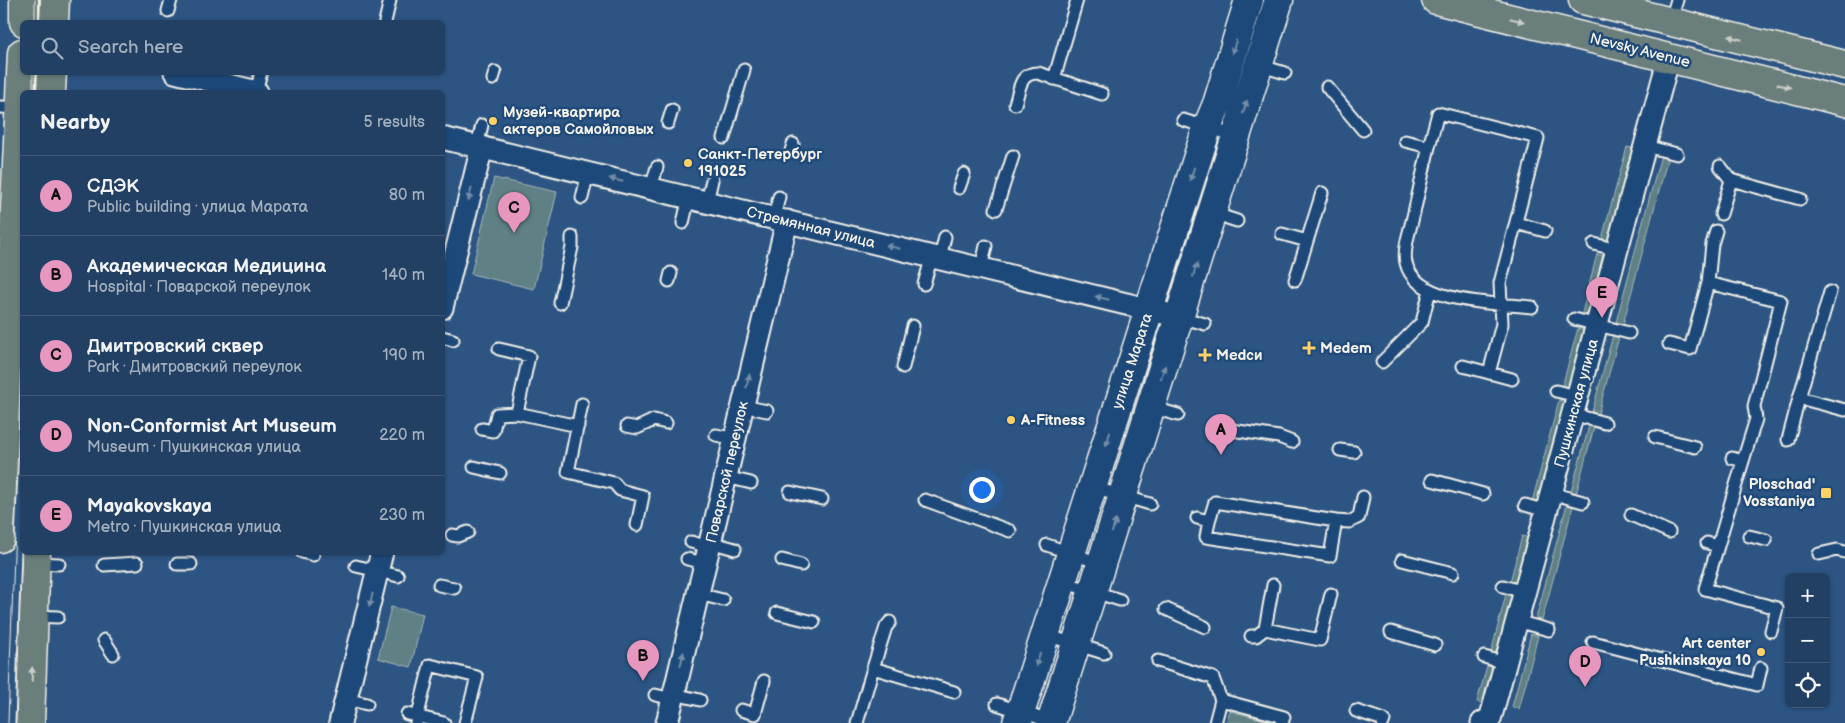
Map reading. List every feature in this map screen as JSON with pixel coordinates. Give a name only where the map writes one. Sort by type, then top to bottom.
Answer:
[{"type":"main road","points":[[24,0],[24,20]]},
{"type":"main road","points":[[54,20],[55,0]]},
{"type":"main road","name":"Nevsky Avenue","points":[[1436,0],[1845,102]]},
{"type":"main road","points":[[1582,0],[1674,11],[1845,65]]},
{"type":"main road","points":[[0,538],[10,108],[20,62]]},
{"type":"main road","points":[[51,90],[52,75]]},
{"type":"main road","points":[[30,723],[46,616],[44,560]]},
{"type":"street","name":"улица Марата","points":[[1012,713],[1046,635],[1063,582],[1060,549],[1093,486],[1149,309],[1195,124],[1217,104],[1249,0]]},
{"type":"street","points":[[1052,723],[1152,407],[1193,320],[1225,217],[1236,136],[1279,0]]},
{"type":"street","name":"Пушкинская улица","points":[[1488,722],[1669,57]]},
{"type":"street","points":[[180,75],[198,86],[237,90]]},
{"type":"street","name":"Стремянная улица","points":[[445,139],[1193,320]]},
{"type":"street","points":[[446,274],[479,146]]},
{"type":"street","name":"Поварской переулок","points":[[667,723],[667,696],[698,594],[700,550],[726,477],[726,437],[743,406],[780,220]]},
{"type":"street","points":[[340,723],[384,568]]},
{"type":"lane","points":[[385,20],[390,0]]},
{"type":"lane","points":[[1054,78],[1077,0]]},
{"type":"lane","points":[[1258,65],[1285,73]]},
{"type":"lane","points":[[724,138],[744,70]]},
{"type":"lane","points":[[1015,104],[1025,76],[1031,73],[1054,78],[1102,94]]},
{"type":"lane","points":[[256,90],[260,75]]},
{"type":"lane","points":[[1327,87],[1363,130]]},
{"type":"lane","points":[[668,123],[672,110]]},
{"type":"lane","points":[[1489,373],[1502,324],[1501,304],[1500,283],[1538,138],[1438,113],[1406,244],[1405,262],[1414,279],[1430,290],[1449,297],[1501,304],[1532,306]]},
{"type":"lane","points":[[1195,124],[1236,136]]},
{"type":"lane","points":[[479,146],[482,125]]},
{"type":"lane","points":[[1405,141],[1429,147]]},
{"type":"lane","points":[[1645,146],[1677,154]]},
{"type":"lane","points":[[996,209],[1013,156]]},
{"type":"lane","points":[[1720,166],[1731,180],[1800,199]]},
{"type":"lane","points":[[651,188],[657,167]]},
{"type":"lane","points":[[582,198],[588,173]]},
{"type":"lane","points":[[960,188],[964,174]]},
{"type":"lane","points":[[683,223],[712,180]]},
{"type":"lane","points":[[1721,214],[1731,180]]},
{"type":"lane","points":[[1295,280],[1322,193]]},
{"type":"lane","points":[[779,196],[780,220]]},
{"type":"lane","points":[[1516,223],[1545,231]]},
{"type":"lane","points":[[1669,344],[1690,350],[1708,283],[1712,244],[1716,231]]},
{"type":"lane","points":[[1282,234],[1307,241]]},
{"type":"lane","points":[[560,303],[572,247],[572,237]]},
{"type":"lane","points":[[924,284],[945,237]]},
{"type":"lane","points":[[1594,244],[1617,250]]},
{"type":"lane","points":[[981,268],[986,246]]},
{"type":"lane","points":[[1708,283],[1781,302],[1754,406],[1756,420],[1738,460],[1713,544],[1706,589],[1785,610]]},
{"type":"lane","points":[[1382,362],[1422,322],[1430,290]]},
{"type":"lane","points":[[1788,440],[1830,292]]},
{"type":"lane","points":[[1574,319],[1629,333]]},
{"type":"lane","points":[[903,367],[913,326]]},
{"type":"lane","points":[[499,350],[529,356],[517,413]]},
{"type":"lane","points":[[1463,366],[1512,379]]},
{"type":"lane","points":[[1556,390],[1575,405],[1605,423]]},
{"type":"lane","points":[[1799,398],[1845,410]]},
{"type":"lane","points":[[743,406],[767,411]]},
{"type":"lane","points":[[1152,407],[1178,415]]},
{"type":"lane","points":[[482,429],[493,431],[497,414],[582,416],[568,472],[614,483],[620,490],[643,496],[637,525]]},
{"type":"lane","points":[[627,426],[637,428],[654,420],[666,423]]},
{"type":"lane","points":[[1225,429],[1278,437],[1292,442]]},
{"type":"lane","points":[[1655,437],[1695,448]]},
{"type":"lane","points":[[1340,450],[1354,452]]},
{"type":"lane","points":[[474,466],[500,473]]},
{"type":"lane","points":[[726,477],[751,483]]},
{"type":"lane","points":[[1432,480],[1483,494]]},
{"type":"lane","points":[[1093,486],[1150,504]]},
{"type":"lane","points":[[790,492],[822,499]]},
{"type":"lane","points":[[1336,521],[1330,556],[1206,537],[1203,519],[1215,502],[1349,522],[1359,517],[1363,497]]},
{"type":"lane","points":[[925,500],[1010,531]]},
{"type":"lane","points":[[1525,505],[1549,502],[1583,502]]},
{"type":"lane","points":[[1631,515],[1669,532]]},
{"type":"lane","points":[[452,535],[458,536],[468,532]]},
{"type":"lane","points":[[1749,536],[1766,540]]},
{"type":"lane","points":[[700,550],[735,549]]},
{"type":"lane","points":[[1060,549],[1102,564]]},
{"type":"lane","points":[[1818,554],[1838,550],[1845,552]]},
{"type":"lane","points":[[782,560],[801,565]]},
{"type":"lane","points":[[1402,560],[1453,573]]},
{"type":"lane","points":[[104,565],[136,563]]},
{"type":"lane","points":[[177,564],[191,564]]},
{"type":"lane","points":[[356,566],[384,568]]},
{"type":"lane","points":[[1063,582],[1120,600]]},
{"type":"lane","points":[[439,585],[454,588]]},
{"type":"lane","points":[[1251,636],[1256,636],[1265,629],[1273,586]]},
{"type":"lane","points":[[1503,586],[1524,592]]},
{"type":"lane","points":[[698,594],[723,600]]},
{"type":"lane","points":[[1265,629],[1320,640],[1331,594]]},
{"type":"lane","points":[[1771,631],[1777,608]]},
{"type":"lane","points":[[1166,609],[1205,628]]},
{"type":"lane","points":[[777,613],[814,622]]},
{"type":"lane","points":[[1516,621],[1549,630]]},
{"type":"lane","points":[[857,723],[886,628],[890,622]]},
{"type":"lane","points":[[1391,632],[1435,645]]},
{"type":"lane","points":[[1046,635],[1104,653]]},
{"type":"lane","points":[[104,640],[113,654]]},
{"type":"lane","points":[[1593,642],[1757,685],[1761,668]]},
{"type":"lane","points":[[1484,657],[1505,663]]},
{"type":"lane","points":[[1158,660],[1213,678],[1221,700],[1215,723]]},
{"type":"lane","points":[[444,723],[414,718],[430,665],[477,677],[465,723]]},
{"type":"lane","points":[[873,668],[954,692]]},
{"type":"lane","points":[[741,710],[755,714],[764,681]]},
{"type":"lane","points":[[667,696],[700,700]]},
{"type":"lane","points":[[346,699],[367,704]]},
{"type":"lane","points":[[1221,700],[1284,718],[1282,723]]},
{"type":"lane","points":[[1356,711],[1384,720],[1383,723]]},
{"type":"lane","points":[[1012,713],[1052,723]]},
{"type":"green space","points":[[1627,147],[1635,149],[1610,244],[1601,242]]},
{"type":"green space","points":[[1661,155],[1668,157],[1623,324],[1616,322]]},
{"type":"green space","points":[[494,178],[557,192],[534,289],[471,274]]},
{"type":"green space","points":[[1597,254],[1606,257],[1590,315],[1582,313]]},
{"type":"green space","points":[[1578,328],[1585,330],[1570,389],[1562,387]]},
{"type":"green space","points":[[1613,335],[1619,337],[1598,414],[1592,412]]},
{"type":"green space","points":[[1559,400],[1566,402],[1539,503],[1532,502]]},
{"type":"green space","points":[[1589,426],[1594,427],[1576,494],[1571,492]]},
{"type":"green space","points":[[1567,504],[1573,506],[1541,624],[1535,622]]},
{"type":"green space","points":[[1522,536],[1529,538],[1517,584],[1510,582]]},
{"type":"green space","points":[[1506,594],[1514,596],[1498,655],[1491,653]]},
{"type":"green space","points":[[391,607],[423,614],[411,667],[378,658]]},
{"type":"green space","points":[[1531,634],[1538,636],[1519,709],[1512,707]]},
{"type":"green space","points":[[1487,666],[1494,668],[1485,703],[1477,702]]},
{"type":"green space","points":[[1230,711],[1269,721],[1269,723],[1226,723]]},
{"type":"tram line","points":[[35,0],[35,20]]},
{"type":"tram line","points":[[33,75],[33,90]]},
{"type":"tram line","points":[[8,723],[20,387]]},
{"type":"tram line","points":[[16,723],[22,555]]},
{"type":"place","name":"Музей-квартира актеров Самойловых","points":[[493,121]]},
{"type":"place","name":"Санкт-Петербург 191025","points":[[688,163]]},
{"type":"place","name":"Дмитровский сквер","points":[[514,233]]},
{"type":"place","name":"Mayakovskaya","points":[[1602,318]]},
{"type":"place","name":"Medem","points":[[1309,348]]},
{"type":"place","name":"Medси","points":[[1205,355]]},
{"type":"place","name":"A-Fitness","points":[[1011,420]]},
{"type":"place","name":"СДЭК","points":[[1221,455]]},
{"type":"place","name":"Ploschad' Vosstaniya","points":[[1826,493]]},
{"type":"place","name":"Art center Pushkinskaya 10","points":[[1761,652]]},
{"type":"place","name":"Академическая Медицина","points":[[643,681]]},
{"type":"place","name":"Non-Conformist Art Museum","points":[[1585,687]]}]
